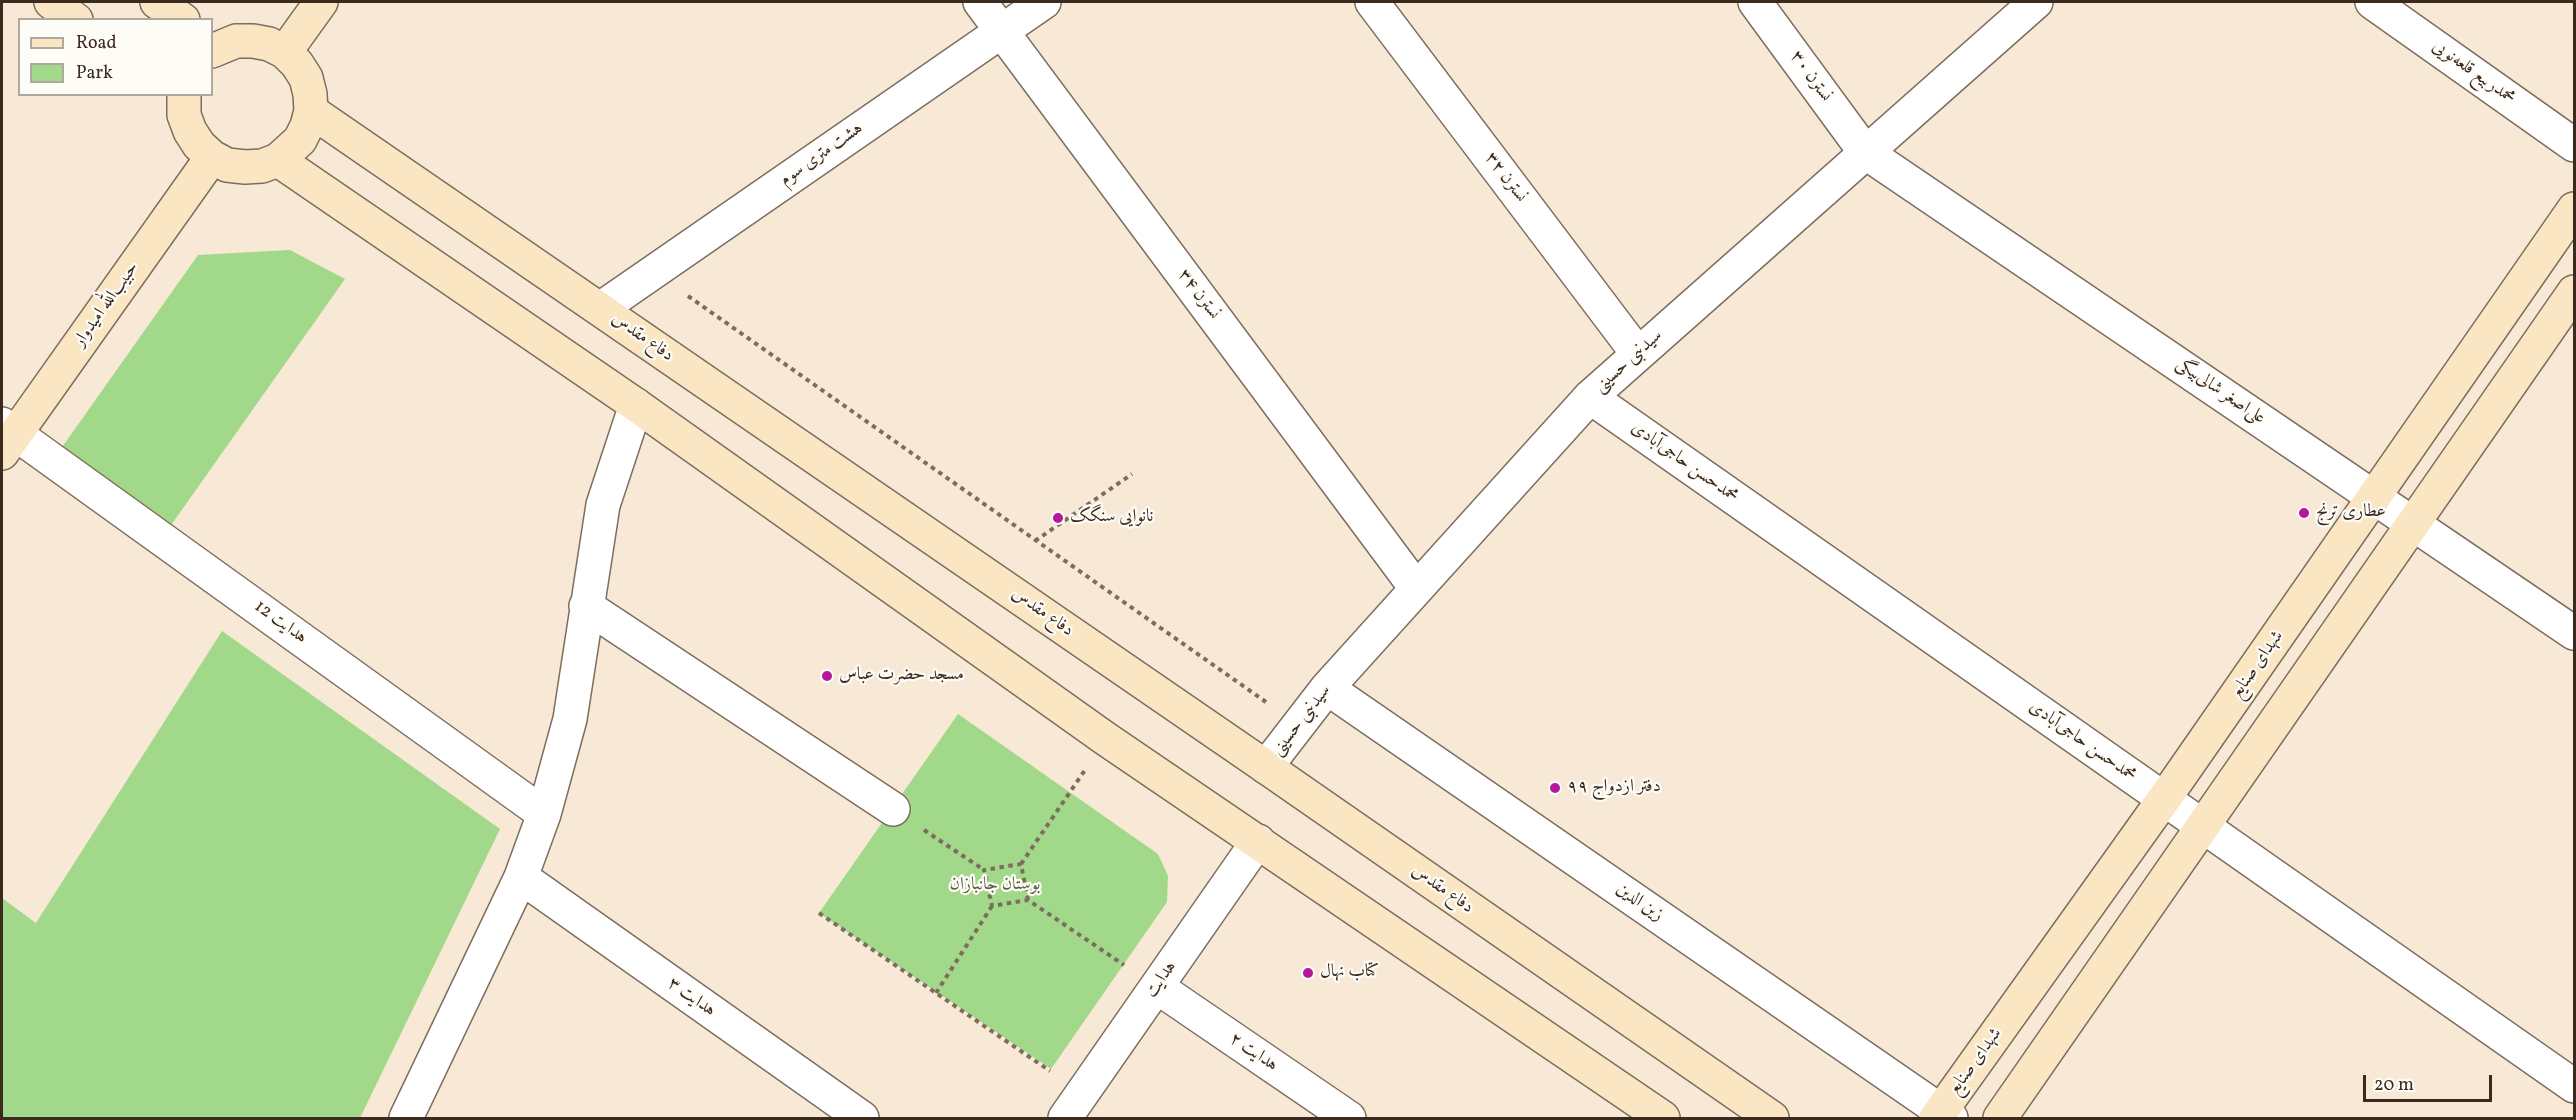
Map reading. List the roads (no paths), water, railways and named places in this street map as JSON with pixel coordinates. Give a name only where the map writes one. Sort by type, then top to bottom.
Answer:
[{"type":"street","points":[[51,2],[73,18]]},
{"type":"street","points":[[157,2],[180,18]]},
{"type":"street","points":[[285,52],[321,2]]},
{"type":"street","name":"نسترن ۳۴","points":[[980,2],[1416,588]]},
{"type":"street","name":"هشت متری سوم","points":[[600,309],[1044,2]]},
{"type":"street","name":"نسترن ۳۲","points":[[1372,2],[1638,354]]},
{"type":"street","name":"نسترن ۳۰","points":[[1755,2],[1865,152]]},
{"type":"street","name":"سیدنبی حسینی","points":[[1266,767],[1327,688],[1590,397],[2036,2]]},
{"type":"street","name":"محمدربیع قلعه‌نویی","points":[[2372,2],[2574,145]]},
{"type":"street","points":[[182,96],[189,131],[212,157],[227,165],[262,166],[278,160],[300,140],[311,111],[306,78],[297,64],[285,52],[269,44],[236,41],[214,46]]},
{"type":"street","name":"دفاع مقدس","points":[[311,111],[1266,767],[1772,1119]]},
{"type":"street","name":"علی‌اصغر شالی‌بیگی","points":[[1865,152],[2574,633]]},
{"type":"street","name":"حبیب‌الله امیدوار","points":[[6,436],[212,157]]},
{"type":"street","points":[[278,160],[636,405],[1106,739],[1663,1119]]},
{"type":"street","name":"شهدای صنایع","points":[[1943,1116],[2574,209]]},
{"type":"street","points":[[2000,1119],[2574,292]]},
{"type":"street","name":"محمدحسن حاجی‌آبادی","points":[[1590,397],[2574,1086]]},
{"type":"street","points":[[406,1119],[521,877],[544,814],[570,719],[603,505],[636,405]]},
{"type":"street","name":"هدایت 12","points":[[6,436],[544,814]]},
{"type":"street","points":[[586,606],[893,809]]},
{"type":"street","name":"زین الدین","points":[[1327,688],[1943,1116]]},
{"type":"street","name":"هدایت","points":[[1074,1106],[1258,841]]},
{"type":"street","name":"هدایت ۳","points":[[521,877],[862,1119]]},
{"type":"street","name":"هدایت ۲","points":[[1157,987],[1348,1119]]},
{"type":"place","name":"عطاری ترنج","points":[[2304,513]]},
{"type":"place","name":"نانوایی سنگک","points":[[1058,518]]},
{"type":"place","name":"مسجد حضرت عباس","points":[[827,676]]},
{"type":"place","name":"دفتر ازدواج ۹۹","points":[[1555,788]]},
{"type":"place","name":"کتاب نهال","points":[[1308,973]]},
{"type":"park label","name":"بوستان جانبازان","points":[[995,886]]}]
